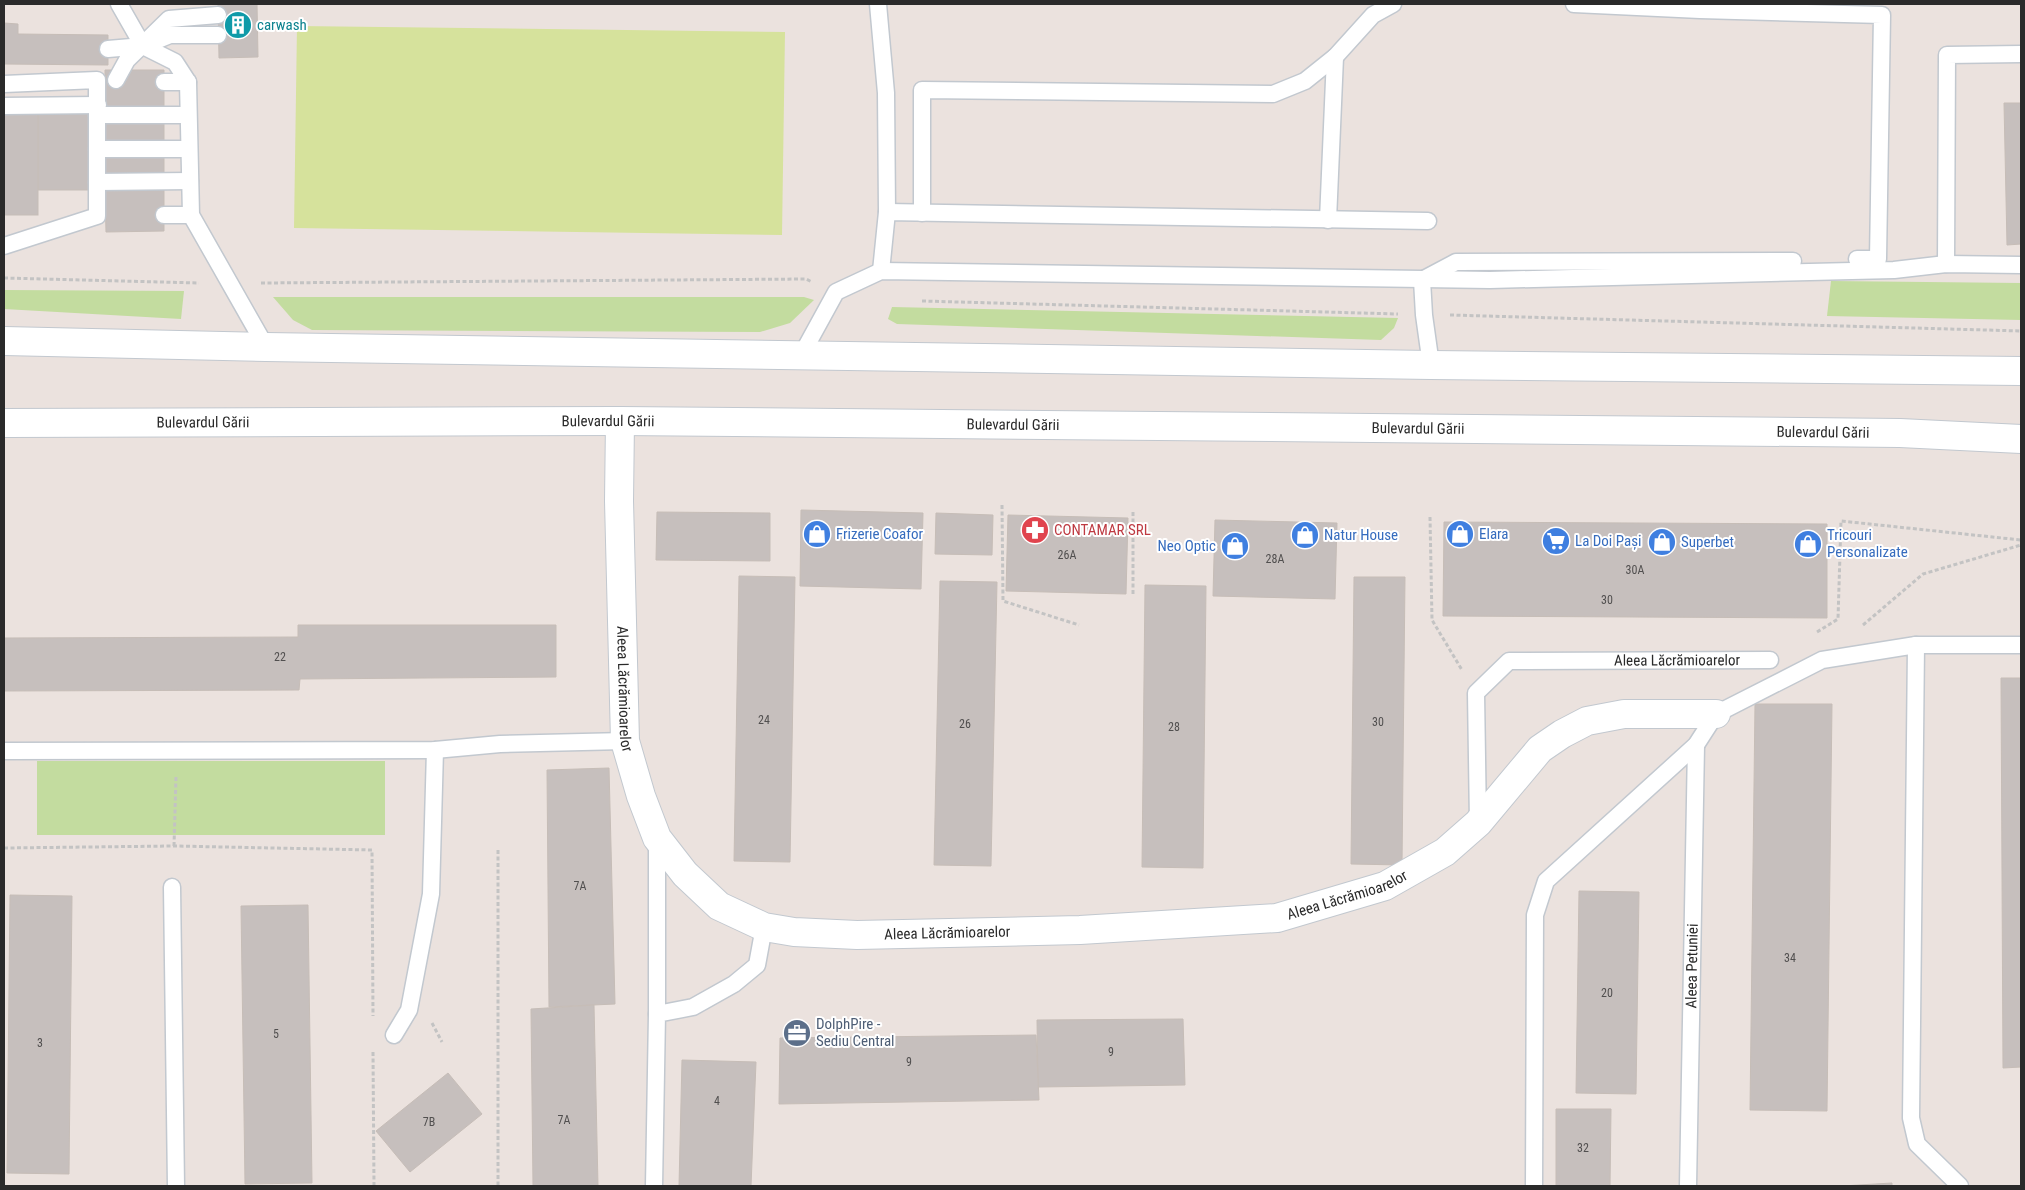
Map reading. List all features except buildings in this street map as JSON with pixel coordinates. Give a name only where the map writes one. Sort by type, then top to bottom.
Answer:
[{"type":"main road","points":[[4,341],[266,347],[1431,365],[2021,371]]},
{"type":"main road","name":"Bulevardul Gării","points":[[4,423],[620,421],[1900,433],[2021,439]]},
{"type":"main road","name":"Aleea Lăcrămioarelor","points":[[620,421],[619,501],[625,741],[641,796],[657,838],[685,874],[718,906],[764,927],[794,932],[867,934],[1080,930],[1277,918],[1385,886],[1445,852],[1478,823],[1540,749],[1562,734],[1587,721],[1624,714],[1716,714]]},
{"type":"lane","points":[[119,4],[143,46],[176,62],[188,82],[191,215],[266,347]]},
{"type":"lane","points":[[878,4],[886,93],[887,212],[881,271]]},
{"type":"lane","points":[[922,213],[922,90],[1273,94],[1305,82],[1335,57],[1372,15],[1393,4]]},
{"type":"lane","points":[[1422,280],[1456,262],[1790,262],[1878,259],[1882,15],[1574,4]]},
{"type":"lane","points":[[116,80],[127,60],[169,20],[218,15]]},
{"type":"lane","points":[[108,49],[143,46],[170,35],[218,35]]},
{"type":"lane","points":[[1946,264],[1947,55],[2018,54]]},
{"type":"lane","points":[[1328,220],[1335,57]]},
{"type":"lane","points":[[4,84],[97,80],[98,110],[97,216],[4,246]]},
{"type":"lane","points":[[164,82],[188,82]]},
{"type":"lane","points":[[4,106],[188,115]]},
{"type":"lane","points":[[98,149],[189,149]]},
{"type":"lane","points":[[97,182],[190,181]]},
{"type":"lane","points":[[887,212],[1428,221]]},
{"type":"lane","points":[[164,215],[191,215]]},
{"type":"lane","points":[[802,354],[836,292],[881,271],[1422,280],[1894,270],[1946,264],[2021,265]]},
{"type":"lane","points":[[1422,280],[1424,314],[1431,365]]},
{"type":"lane","points":[[1916,645],[1911,1118],[1917,1144],[1960,1186]]},
{"type":"lane","points":[[1534,1186],[1535,915],[1546,881],[1696,745],[1716,714],[1822,660],[1916,645],[2021,645]]},
{"type":"lane","name":"Aleea Lăcrămioarelor","points":[[1476,693],[1509,661],[1770,660]]},
{"type":"lane","points":[[1476,693],[1478,823]]},
{"type":"lane","points":[[4,751],[435,750],[500,744],[625,741]]},
{"type":"lane","name":"Aleea Petuniei","points":[[1688,1186],[1696,745]]},
{"type":"lane","points":[[394,1035],[409,1010],[431,894],[435,750]]},
{"type":"lane","points":[[654,1186],[657,1014],[657,838]]},
{"type":"lane","points":[[172,886],[176,1186]]},
{"type":"lane","points":[[657,1014],[693,1007],[734,984],[757,965],[764,927]]},
{"type":"path","points":[[1002,505],[1003,601],[1079,625]]},
{"type":"path","points":[[1133,510],[1133,594]]},
{"type":"path","points":[[1430,517],[1432,620],[1476,693]]},
{"type":"path","points":[[1812,635],[1838,620],[1841,521],[2021,540]]},
{"type":"path","points":[[1822,660],[1923,574],[2021,545]]},
{"type":"path","points":[[174,846],[177,751]]},
{"type":"path","points":[[4,848],[174,846],[372,850]]},
{"type":"path","points":[[498,850],[498,1186]]},
{"type":"green space","points":[[297,26],[785,32],[782,235],[294,228]]},
{"type":"green space","points":[[1831,281],[2021,283],[2021,320],[1827,316]]},
{"type":"green space","points":[[4,290],[184,291],[181,319],[4,309]]},
{"type":"green space","points":[[273,297],[804,297],[814,300],[790,323],[760,332],[312,330],[293,320]]},
{"type":"green space","points":[[892,307],[1398,318],[1394,328],[1381,340],[897,324],[888,319]]},
{"type":"green space","points":[[37,761],[385,761],[385,835],[37,835]]},
{"type":"place","name":"carwash","points":[[238,25]]},
{"type":"place","name":"CONTAMAR SRL","points":[[1035,530]]},
{"type":"place","name":"Frizerie Coafor","points":[[817,534]]},
{"type":"place","name":"Elara","points":[[1460,534]]},
{"type":"place","name":"Natur House","points":[[1305,535]]},
{"type":"place","name":"La Doi Pași","points":[[1556,541]]},
{"type":"place","name":"Superbet","points":[[1662,542]]},
{"type":"place","name":"Tricouri Personalizate","points":[[1808,544]]},
{"type":"place","name":"Neo Optic","points":[[1235,546]]},
{"type":"place","name":"DolphPire - Sediu Central","points":[[797,1033]]}]
